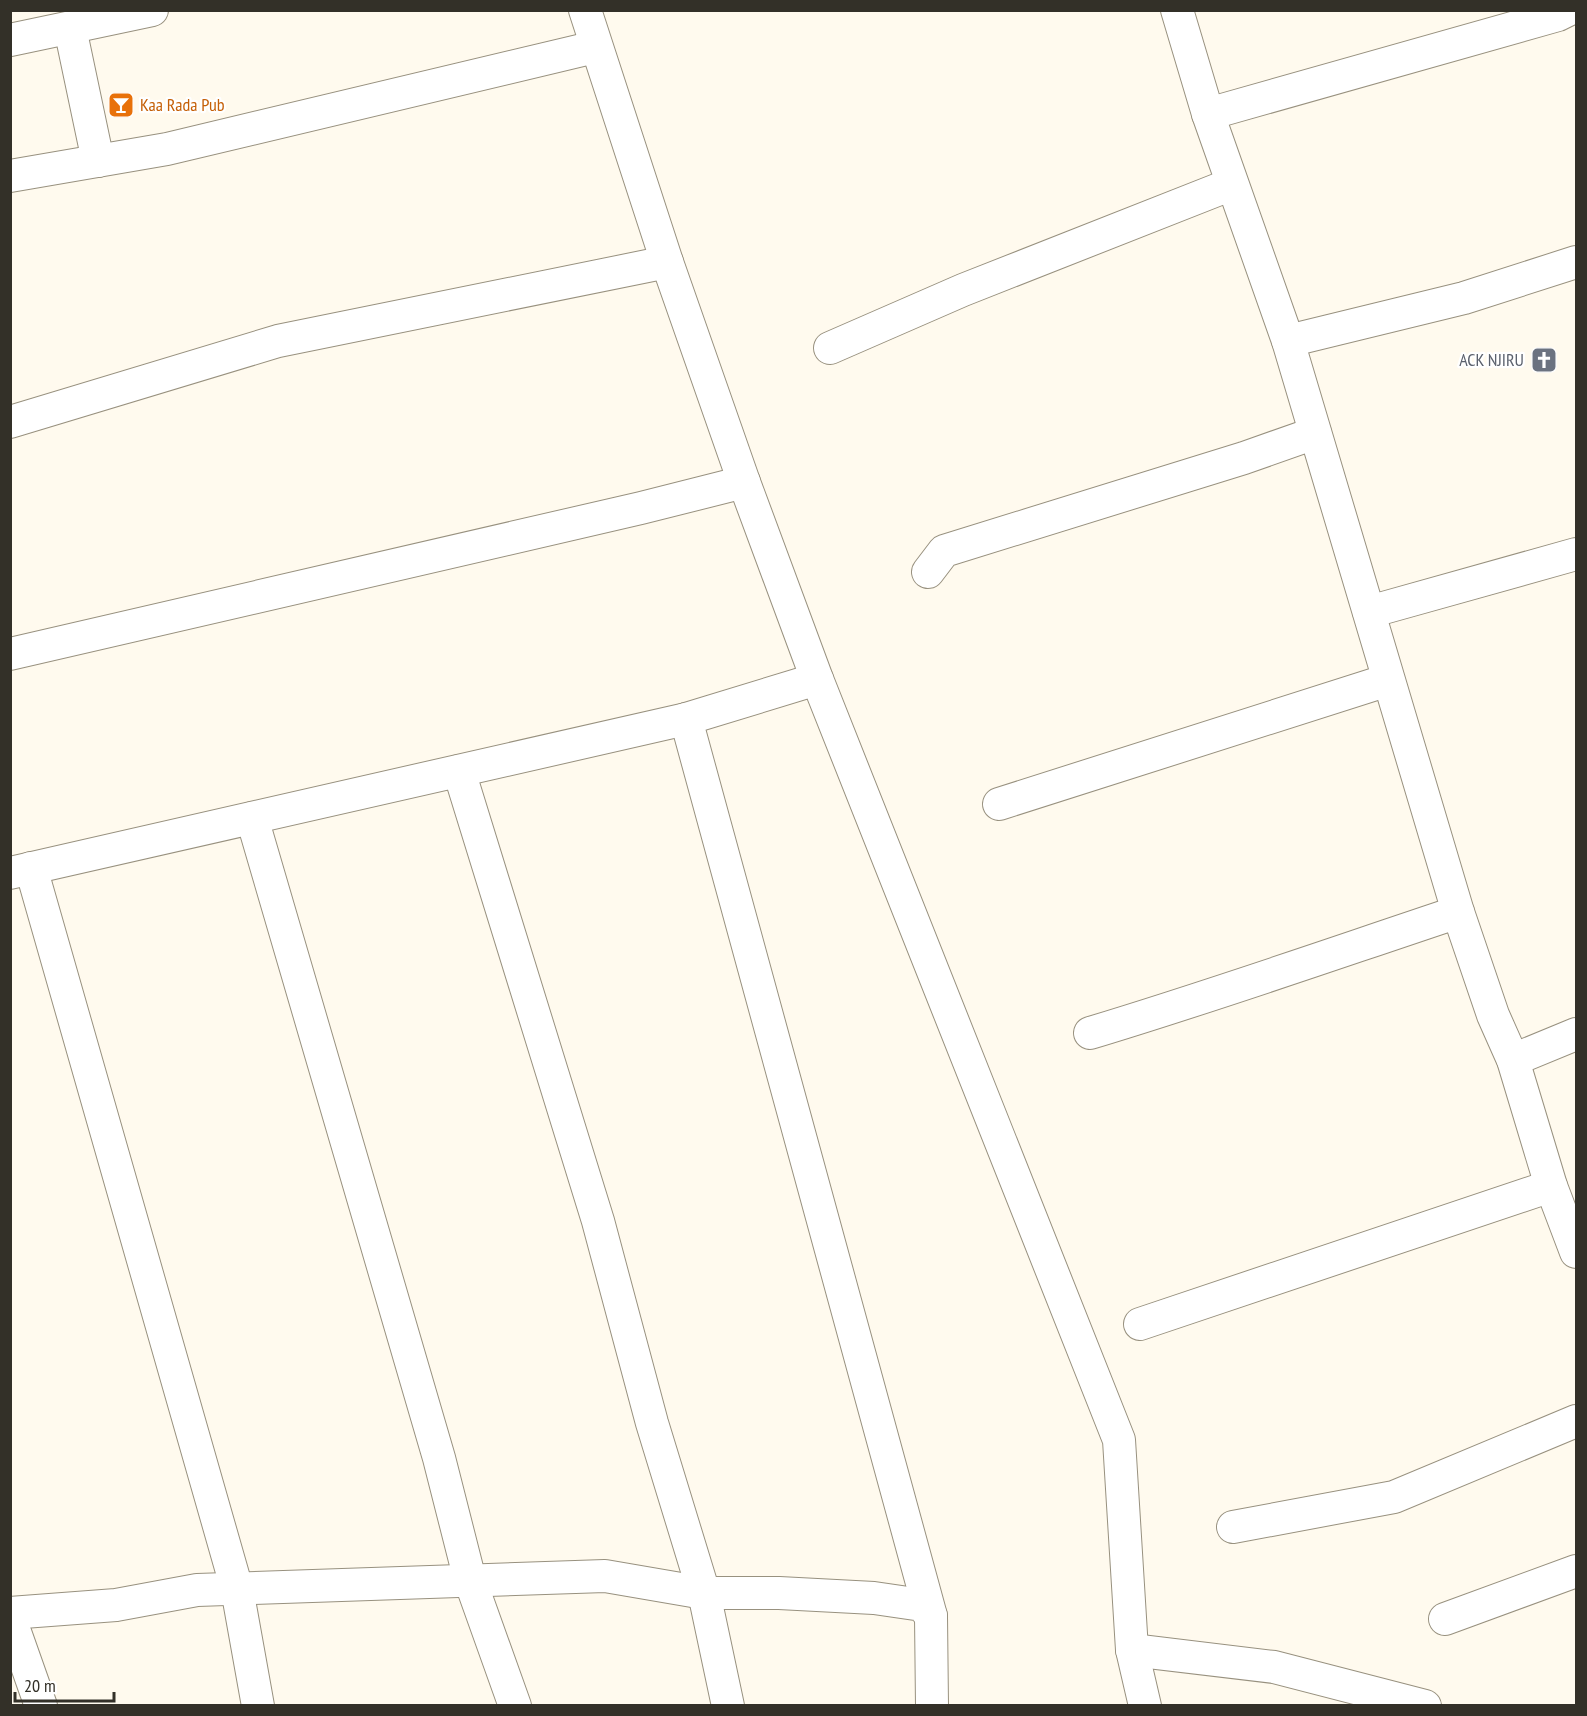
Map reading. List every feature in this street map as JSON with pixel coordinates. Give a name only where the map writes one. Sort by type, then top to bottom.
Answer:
[{"type":"street","points":[[10,40],[152,10]]},
{"type":"street","points":[[585,10],[595,47],[667,262],[744,482],[817,679],[1119,1440],[1132,1650],[1145,1706]]},
{"type":"street","points":[[1177,10],[1208,114],[1288,341],[1458,912],[1493,1015],[1513,1060],[1551,1186],[1576,1252]]},
{"type":"street","points":[[1208,114],[1558,15],[1568,10]]},
{"type":"street","points":[[70,28],[98,161]]},
{"type":"street","points":[[10,176],[167,149],[595,47]]},
{"type":"street","points":[[830,348],[963,290],[1232,184]]},
{"type":"street","points":[[10,422],[278,341],[667,262]]},
{"type":"street","points":[[1288,341],[1464,297],[1576,262]]},
{"type":"street","points":[[928,572],[944,550],[1244,458],[1315,433]]},
{"type":"street","points":[[10,654],[641,508],[744,482]]},
{"type":"street","points":[[1369,612],[1576,554]]},
{"type":"street","points":[[258,1706],[237,1588],[21,870],[686,719],[817,679]]},
{"type":"street","points":[[999,804],[1388,680]]},
{"type":"street","points":[[686,719],[931,1616],[932,1706]]},
{"type":"street","points":[[459,771],[598,1221],[652,1423],[704,1593],[728,1706]]},
{"type":"street","points":[[252,818],[440,1458],[470,1580],[515,1706]]},
{"type":"street","points":[[1089,1033],[1184,1005],[1233,986],[1458,912]]},
{"type":"street","points":[[1513,1060],[1576,1034]]},
{"type":"street","points":[[1140,1324],[1551,1186]]},
{"type":"street","points":[[1233,1527],[1394,1497],[1576,1421]]},
{"type":"street","points":[[1445,1619],[1576,1571]]},
{"type":"street","points":[[10,1613],[116,1605],[197,1590],[605,1576],[704,1593],[780,1593],[874,1598],[922,1605],[931,1616]]},
{"type":"street","points":[[10,1618],[41,1706]]},
{"type":"street","points":[[1132,1650],[1274,1667],[1425,1706]]},
{"type":"place","name":"Kaa Rada Pub","points":[[121,105]]},
{"type":"place","name":"ACK NJIRU","points":[[1544,360]]}]
